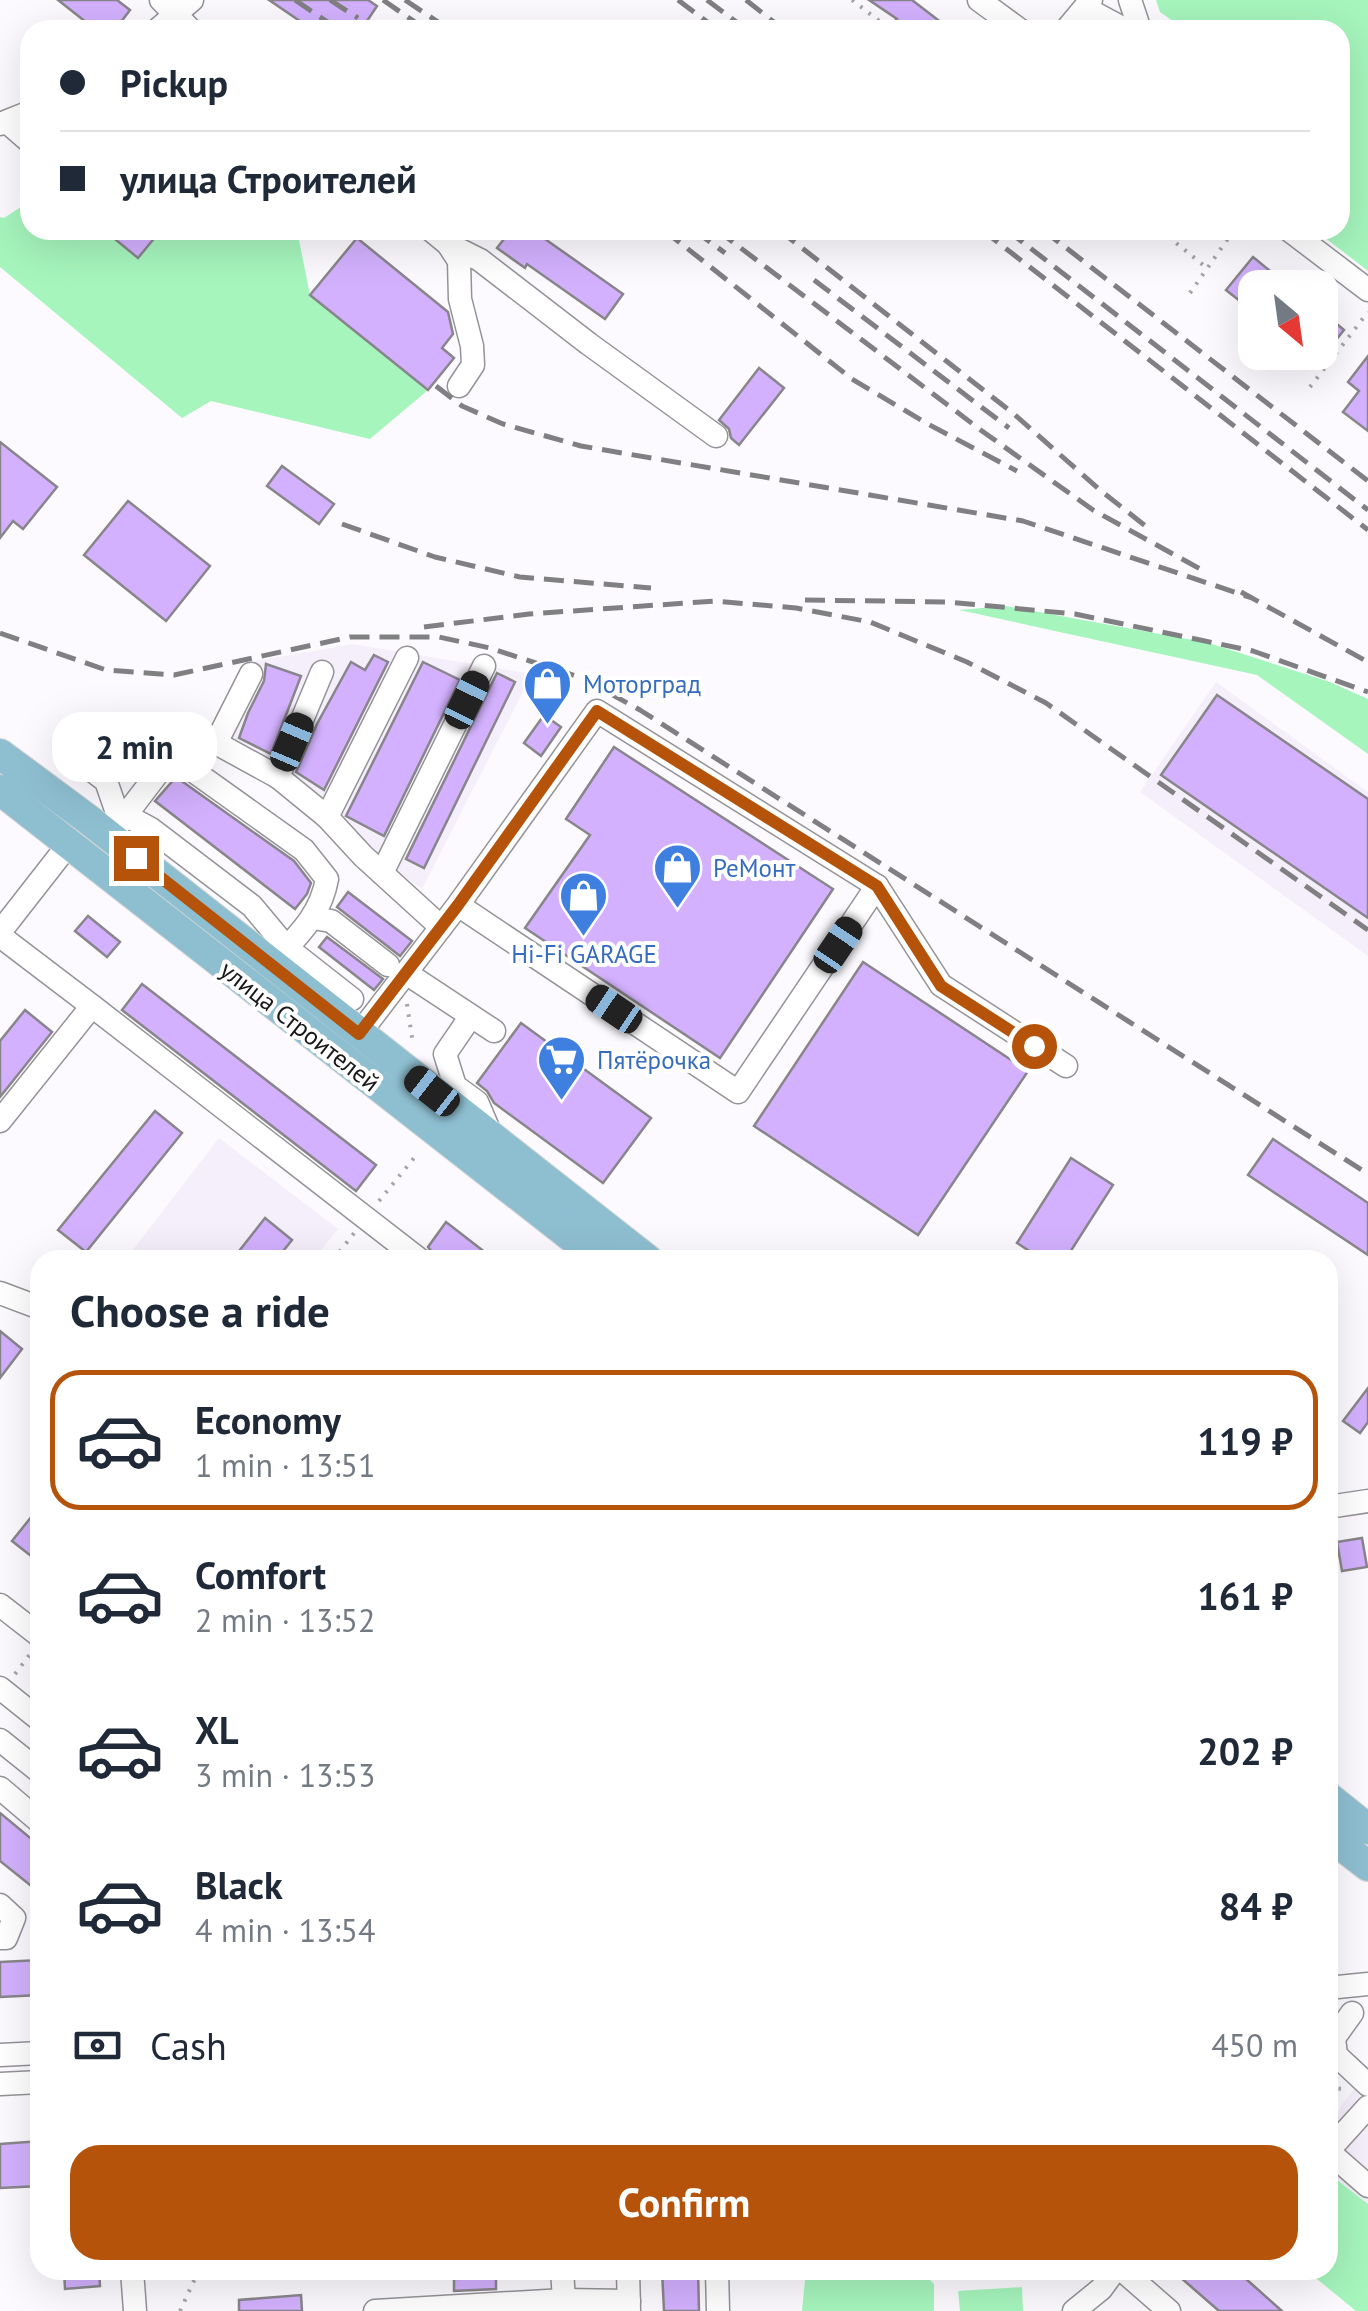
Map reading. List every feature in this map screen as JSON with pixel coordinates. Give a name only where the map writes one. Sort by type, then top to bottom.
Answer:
[{"type":"main road","name":"улица Строителей","points":[[0,754],[108,824],[280,956],[350,1046],[589,1250]]},
{"type":"main road","name":"улица Строителей","points":[[0,790],[68,845],[350,1046],[492,1138],[635,1250]]},
{"type":"main road","points":[[68,845],[108,824]]},
{"type":"main road","points":[[1338,1805],[1368,1829]]},
{"type":"main road","points":[[1338,1843],[1368,1866]]},
{"type":"street","points":[[978,0],[1006,20]]},
{"type":"street","points":[[1085,4],[1110,20]]},
{"type":"street","points":[[442,240],[459,261],[460,299],[472,346],[472,364],[459,386]]},
{"type":"street","points":[[445,240],[480,260],[716,436]]},
{"type":"street","points":[[1303,240],[1368,290]]},
{"type":"street","points":[[327,817],[407,658]]},
{"type":"street","points":[[382,873],[484,666]]},
{"type":"street","points":[[278,777],[322,672]]},
{"type":"street","points":[[250,674],[216,743],[278,777],[327,817],[441,927]]},
{"type":"street","points":[[350,1046],[458,905],[597,711],[877,886],[941,986],[1066,1066]]},
{"type":"street","points":[[67,751],[106,781],[116,810],[108,824]]},
{"type":"street","points":[[108,824],[164,764],[178,760],[304,850],[327,878],[324,898],[313,918],[280,956],[352,998]]},
{"type":"street","points":[[68,845],[0,934],[407,1250]]},
{"type":"street","points":[[458,905],[738,1092],[877,886]]},
{"type":"street","points":[[313,918],[330,921],[400,977],[494,1031]]},
{"type":"street","points":[[0,1121],[92,1006]]},
{"type":"street","points":[[472,1016],[445,1054],[456,1086],[477,1102],[492,1138]]},
{"type":"street","points":[[0,1294],[30,1304]]},
{"type":"street","points":[[1338,1506],[1368,1501]]},
{"type":"street","points":[[0,1605],[30,1630]]},
{"type":"street","points":[[1,1689],[30,1712]]},
{"type":"street","points":[[0,1740],[30,1764]]},
{"type":"street","points":[[0,1788],[30,1814]]},
{"type":"street","points":[[0,1904],[14,1918],[6,1938],[0,1938]]},
{"type":"street","points":[[1338,1987],[1368,1984]]},
{"type":"street","points":[[1338,2034],[1360,2012]]},
{"type":"street","points":[[0,2055],[30,2054]]},
{"type":"street","points":[[1338,2057],[1368,2086]]},
{"type":"street","points":[[0,2084],[30,2082]]},
{"type":"street","points":[[1338,2140],[1367,2109]]},
{"type":"street","points":[[1338,2160],[1368,2186]]},
{"type":"street","points":[[133,2280],[135,2311]]},
{"type":"street","points":[[563,2280],[564,2300]]},
{"type":"street","points":[[375,2311],[564,2300],[629,2306],[628,2280]]},
{"type":"street","points":[[717,2280],[718,2311]]},
{"type":"street","points":[[1074,2311],[1110,2280]]},
{"type":"street","points":[[1131,2280],[1169,2311]]},
{"type":"path","points":[[852,0],[878,20]]},
{"type":"path","points":[[1172,240],[1207,268]]},
{"type":"path","points":[[1190,293],[1227,240]]},
{"type":"path","points":[[1310,387],[1368,312]]},
{"type":"path","points":[[400,977],[414,1052]]},
{"type":"path","points":[[1,1689],[30,1652]]},
{"type":"path","points":[[180,2311],[194,2280]]},
{"type":"shaded area","points":[[353,644],[532,674],[422,889],[219,749],[256,661]]},
{"type":"shaded area","points":[[1216,682],[1368,792],[1368,956],[1140,792]]},
{"type":"shaded area","points":[[219,1138],[338,1229],[321,1250],[133,1250]]},
{"type":"shaded area","points":[[1368,2071],[1368,2204],[1338,2181],[1338,2111]]},
{"type":"green space","points":[[1156,0],[1368,0],[1368,271],[1328,240],[1350,240],[1350,20],[1172,20],[1160,12]]},
{"type":"green space","points":[[20,208],[20,240],[117,240],[138,258],[153,240],[299,240],[310,295],[428,390],[370,439],[211,401],[182,418],[0,267],[0,217]]},
{"type":"green space","points":[[1006,606],[1209,643],[1330,682],[1368,699],[1368,754],[1257,675],[959,610]]},
{"type":"green space","points":[[1338,2181],[1368,2204],[1368,2311],[1356,2311],[1318,2280],[1338,2280]]},
{"type":"green space","points":[[805,2280],[930,2280],[934,2284],[934,2311],[802,2311]]},
{"type":"green space","points":[[1022,2287],[1023,2311],[960,2311],[958,2291]]},
{"type":"building","points":[[58,0],[117,0],[130,10],[122,20],[83,20]]},
{"type":"building","points":[[269,0],[368,0],[377,6],[368,20],[298,20]]},
{"type":"building","points":[[869,0],[912,0],[938,20],[896,20]]},
{"type":"building","points":[[116,240],[153,240],[138,258]]},
{"type":"building","points":[[355,240],[359,240],[448,312],[453,334],[442,348],[454,358],[428,390],[310,295]]},
{"type":"building","points":[[503,240],[546,240],[623,294],[605,319],[527,264],[525,268],[497,248]]},
{"type":"building","points":[[1253,257],[1269,270],[1242,270]]},
{"type":"building","points":[[1238,275],[1238,300],[1226,290]]},
{"type":"building","points":[[1368,356],[1368,431],[1343,412],[1359,391],[1348,382]]},
{"type":"building","points":[[759,368],[784,388],[739,445],[719,420]]},
{"type":"building","points":[[0,442],[57,487],[23,529],[13,521],[0,538]]},
{"type":"building","points":[[282,466],[334,504],[319,524],[267,486]]},
{"type":"building","points":[[128,501],[210,566],[166,621],[84,555]]},
{"type":"building","points":[[374,655],[388,662],[324,790],[296,772],[351,662],[365,670]]},
{"type":"building","points":[[423,662],[460,680],[384,836],[346,816]]},
{"type":"building","points":[[266,664],[301,676],[271,754],[239,738],[264,681]]},
{"type":"building","points":[[497,673],[515,682],[424,868],[406,859]]},
{"type":"building","points":[[1217,695],[1368,799],[1368,918],[1161,775]]},
{"type":"building","points":[[544,715],[561,727],[541,756],[524,743]]},
{"type":"building","name":"РеМонт","points":[[614,747],[833,889],[720,1058],[525,928],[590,835],[566,819]]},
{"type":"building","points":[[176,777],[294,861],[311,883],[295,909],[155,801]]},
{"type":"building","points":[[348,892],[412,941],[400,956],[337,907]]},
{"type":"building","points":[[88,916],[120,942],[107,957],[75,931]]},
{"type":"building","points":[[327,937],[383,979],[374,990],[319,947]]},
{"type":"building","points":[[863,962],[1028,1071],[918,1235],[754,1126]]},
{"type":"building","points":[[142,984],[376,1165],[356,1191],[122,1010]]},
{"type":"building","points":[[25,1010],[52,1032],[0,1097],[0,1041]]},
{"type":"building","name":"Пятёрочка","points":[[521,1023],[651,1118],[603,1183],[494,1103],[477,1083]]},
{"type":"building","points":[[155,1111],[182,1133],[88,1250],[58,1230]]},
{"type":"building","points":[[1273,1139],[1368,1203],[1368,1255],[1248,1175]]},
{"type":"building","points":[[1071,1158],[1113,1185],[1071,1250],[1028,1250],[1017,1243]]},
{"type":"building","points":[[265,1218],[292,1240],[284,1250],[240,1250]]},
{"type":"building","points":[[446,1222],[482,1250],[430,1250],[428,1247]]},
{"type":"building","points":[[0,1331],[22,1349],[0,1378]]},
{"type":"building","points":[[1368,1388],[1368,1422],[1360,1433],[1343,1421]]},
{"type":"building","points":[[30,1518],[30,1555],[12,1541]]},
{"type":"building","points":[[1362,1538],[1367,1567],[1342,1571],[1338,1542]]},
{"type":"building","points":[[0,1813],[30,1838],[30,1885],[0,1861]]},
{"type":"building","points":[[30,1960],[30,1996],[0,1997],[0,1962]]},
{"type":"building","points":[[30,2142],[30,2186],[0,2188],[0,2144]]},
{"type":"building","points":[[65,2280],[100,2280],[100,2286],[65,2289]]},
{"type":"building","points":[[454,2280],[496,2280],[496,2289],[454,2291]]},
{"type":"building","points":[[662,2280],[698,2280],[699,2311],[664,2311]]},
{"type":"building","points":[[1183,2280],[1247,2280],[1282,2311],[1219,2311]]},
{"type":"building","points":[[301,2295],[302,2311],[239,2311],[239,2300]]},
{"type":"railway","points":[[295,0],[324,20]]},
{"type":"railway","points":[[330,0],[358,18]]},
{"type":"railway","points":[[383,0],[412,20]]},
{"type":"railway","points":[[405,0],[435,20]]},
{"type":"railway","points":[[678,0],[705,20]]},
{"type":"railway","points":[[707,0],[734,20]]},
{"type":"railway","points":[[746,0],[771,20]]},
{"type":"railway","points":[[677,240],[852,379],[1017,471]]},
{"type":"railway","points":[[707,240],[725,253]]},
{"type":"railway","points":[[730,240],[1093,510],[1202,570]]},
{"type":"railway","points":[[792,240],[1014,414],[1148,528]]},
{"type":"railway","points":[[995,240],[1368,530]]},
{"type":"railway","points":[[1020,240],[1368,510]]},
{"type":"railway","points":[[1056,240],[1368,481]]},
{"type":"railway","points":[[814,280],[1009,428]]},
{"type":"railway","points":[[436,386],[462,406],[503,424],[581,446],[1023,521],[1252,598]]},
{"type":"railway","points":[[342,524],[435,557],[520,577],[651,588]]},
{"type":"railway","points":[[1241,592],[1368,662]]},
{"type":"railway","points":[[805,600],[948,602],[1075,614],[1253,651],[1368,692]]},
{"type":"railway","points":[[424,627],[529,614],[715,601],[796,608],[870,622],[967,662],[1046,703],[1368,930]]},
{"type":"railway","points":[[0,633],[106,670],[174,675],[350,637],[439,637],[490,648],[582,678],[640,710],[1368,1174]]},
{"type":"place","name":"Моторград","points":[[548,726]]},
{"type":"place","name":"РеМонт","points":[[678,910]]},
{"type":"place","name":"Hi-Fi GARAGE","points":[[584,938]]},
{"type":"place","name":"Пятёрочка","points":[[562,1102]]},
{"type":"route","points":[[136,858],[359,1034],[458,905],[597,711],[877,886],[941,986],[1034,1046]]}]
